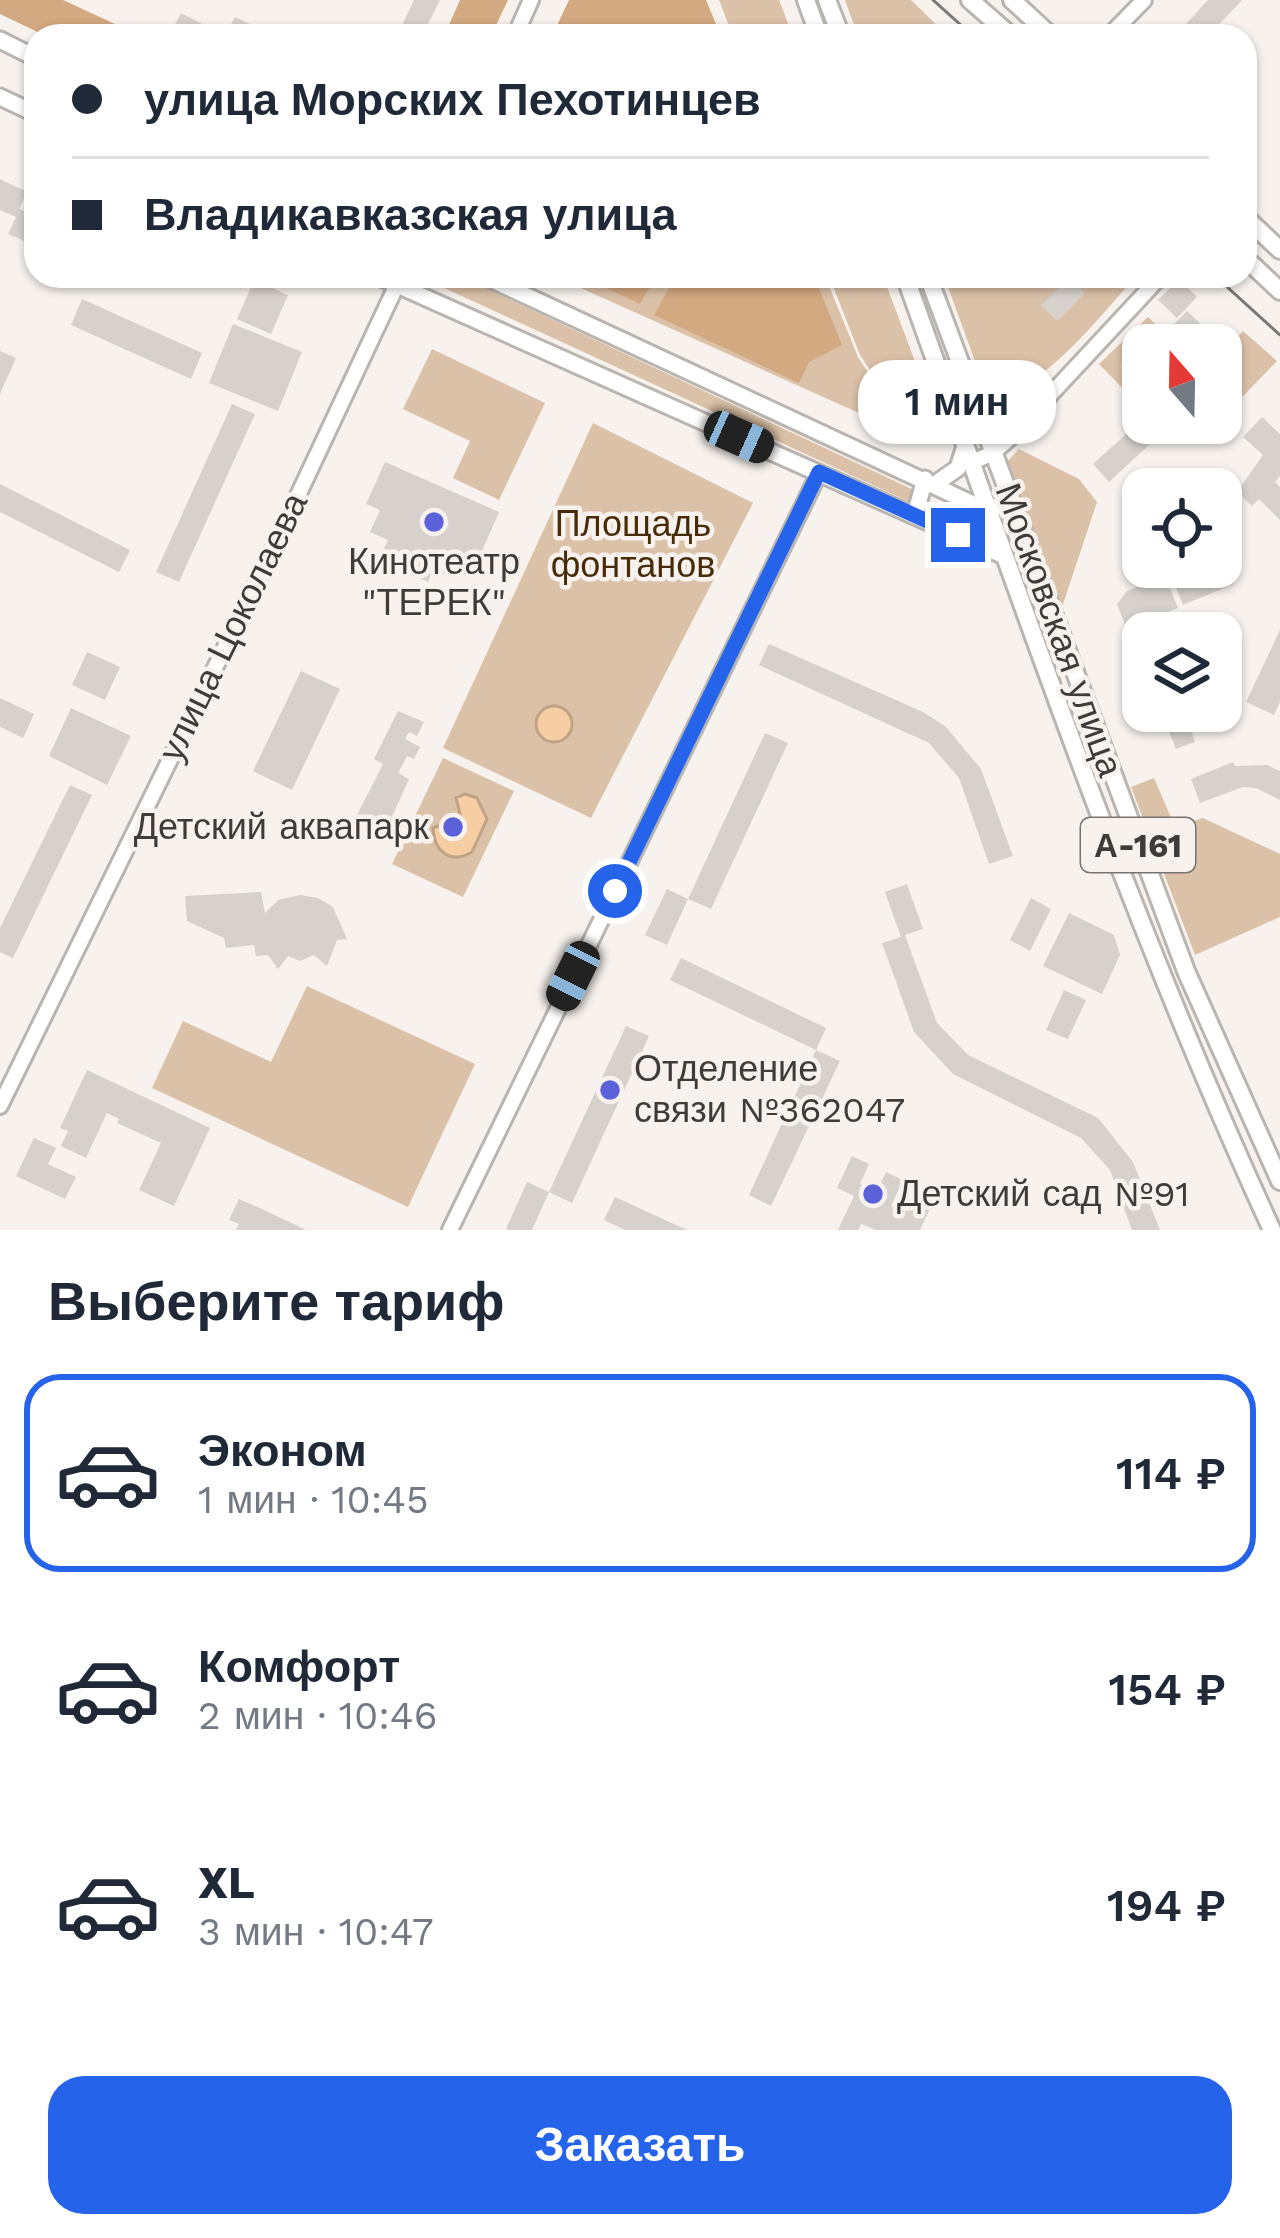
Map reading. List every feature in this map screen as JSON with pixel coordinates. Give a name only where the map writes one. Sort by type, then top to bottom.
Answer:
[{"type":"main road","points":[[970,0],[997,24]]},
{"type":"main road","points":[[1012,0],[1038,24]]},
{"type":"main road","points":[[1257,228],[1280,250]]},
{"type":"main road","points":[[1257,269],[1280,291]]},
{"type":"main road","points":[[416,288],[1002,554]]},
{"type":"main road","points":[[510,288],[986,510],[1011,502]]},
{"type":"main road","name":"Московская улица","points":[[909,288],[1002,554],[1162,980],[1272,1230]]},
{"type":"main road","name":"Московская улица","points":[[932,288],[1186,971],[1280,1181]]},
{"type":"main road","points":[[915,515],[930,482],[958,468],[965,447]]},
{"type":"street","points":[[1121,24],[1144,0]]},
{"type":"street","name":"улица Цоколаева","points":[[0,1106],[395,288]]},
{"type":"street","points":[[1058,383],[1019,403],[968,420],[965,447],[993,453],[1149,288]]},
{"type":"street","points":[[450,1230],[819,472]]},
{"type":"green space","points":[[719,0],[779,0],[788,24],[728,24]]},
{"type":"green space","points":[[845,0],[911,0],[936,24],[854,24]]},
{"type":"green space","points":[[444,288],[485,288],[916,491],[912,503]]},
{"type":"green space","points":[[581,288],[830,288],[858,357],[908,435]]},
{"type":"green space","points":[[834,288],[887,288],[935,415],[913,435],[860,355]]},
{"type":"green space","points":[[948,288],[1126,288],[1051,366],[1011,393],[989,400]]},
{"type":"green space","points":[[1242,332],[1277,361],[1242,397]]},
{"type":"green space","points":[[1122,342],[1122,388],[1099,364]]},
{"type":"green space","points":[[432,349],[545,403],[499,500],[453,478],[470,441],[403,409]]},
{"type":"green space","name":"Площадь фонтанов","points":[[593,423],[753,503],[591,818],[443,748]]},
{"type":"green space","points":[[1019,449],[1079,479],[1097,502],[1061,610],[1006,463]]},
{"type":"green space","name":"Детский аквапарк","points":[[443,758],[514,791],[463,897],[392,864]]},
{"type":"green space","points":[[1154,778],[1175,827],[1203,818],[1280,854],[1280,917],[1195,955],[1131,787]]},
{"type":"green space","points":[[307,986],[475,1064],[408,1207],[152,1088],[183,1021],[271,1062]]},
{"type":"shaded area","points":[[0,0],[63,0],[115,24],[24,25],[0,14]]},
{"type":"shaded area","points":[[460,0],[508,0],[497,24],[449,24]]},
{"type":"shaded area","points":[[569,0],[706,0],[716,24],[558,24]]},
{"type":"shaded area","points":[[606,288],[649,288],[640,304]]},
{"type":"shaded area","points":[[669,288],[819,288],[842,345],[809,362],[799,383],[654,315]]},
{"type":"shaded area","points":[[554,706],[567,711],[572,724],[567,737],[554,742],[541,737],[536,724],[541,711]]},
{"type":"shaded area","points":[[465,794],[477,798],[487,819],[472,852],[450,856],[440,849],[433,828],[438,826],[447,835],[457,830],[461,818],[456,798]]},
{"type":"building","points":[[414,0],[440,0],[428,24],[403,24]]},
{"type":"building","points":[[1208,0],[1242,0],[1219,24],[1186,24]]},
{"type":"building","points":[[181,13],[202,24],[175,24]]},
{"type":"building","points":[[0,179],[24,191],[19,209],[24,211],[24,241],[8,234],[16,217],[0,210]]},
{"type":"building","points":[[251,288],[272,288],[288,295],[271,334],[237,319]]},
{"type":"building","points":[[1058,288],[1080,288],[1085,293],[1057,321],[1041,305]]},
{"type":"building","points":[[1170,288],[1188,288],[1197,297],[1177,318],[1158,300]]},
{"type":"building","points":[[82,299],[202,353],[191,379],[71,325]]},
{"type":"building","points":[[1187,311],[1201,324],[1174,324]]},
{"type":"building","points":[[233,324],[302,352],[278,411],[209,383]]},
{"type":"building","points":[[0,351],[16,358],[0,394]]},
{"type":"building","points":[[232,404],[255,414],[179,582],[156,572]]},
{"type":"building","points":[[1262,417],[1280,434],[1280,476],[1275,482],[1280,487],[1280,520],[1259,499],[1252,506],[1242,497],[1242,485],[1263,455],[1243,437]]},
{"type":"building","points":[[1122,438],[1122,444],[1150,444],[1109,482],[1093,464]]},
{"type":"building","name":"Кинотеатр \"ТЕРЕК\"","points":[[385,462],[499,512],[479,558],[466,552],[454,579],[433,570],[428,582],[398,568],[403,557],[384,549],[388,540],[370,532],[380,510],[366,504]]},
{"type":"building","points":[[0,484],[130,550],[119,572],[0,512]]},
{"type":"building","points":[[1170,588],[1178,608],[1122,612],[1122,617],[1117,604],[1127,591]]},
{"type":"building","points":[[1176,588],[1224,588],[1183,605]]},
{"type":"building","points":[[1280,630],[1280,702],[1274,715],[1246,702]]},
{"type":"building","points":[[769,644],[923,712],[946,727],[981,769],[1013,856],[989,864],[959,778],[929,743],[759,665]]},
{"type":"building","points":[[87,652],[120,667],[105,700],[72,685]]},
{"type":"building","points":[[301,671],[340,689],[292,790],[253,771]]},
{"type":"building","points":[[0,698],[34,714],[23,738],[0,727]]},
{"type":"building","points":[[71,708],[131,736],[107,785],[49,756]]},
{"type":"building","points":[[398,711],[424,722],[417,736],[409,732],[405,739],[420,747],[414,759],[407,756],[398,773],[409,779],[381,841],[374,837],[374,828],[355,819],[383,764],[374,759]]},
{"type":"building","points":[[1169,732],[1192,732],[1195,742],[1176,749]]},
{"type":"building","points":[[765,733],[788,743],[711,909],[688,899]]},
{"type":"building","points":[[1233,762],[1280,771],[1280,800],[1243,787],[1200,803],[1191,779]]},
{"type":"building","points":[[70,785],[92,795],[13,958],[0,952],[0,928]]},
{"type":"building","points":[[907,884],[923,929],[905,935],[937,1023],[968,1055],[1098,1118],[1133,1162],[1160,1230],[1132,1230],[1110,1170],[1081,1138],[953,1074],[914,1032],[882,943],[901,937],[885,892]]},
{"type":"building","points":[[667,889],[688,899],[667,945],[645,935]]},
{"type":"building","points":[[261,892],[265,913],[278,900],[300,895],[333,907],[347,939],[337,940],[327,966],[314,955],[300,961],[288,956],[278,969],[268,955],[256,956],[254,945],[226,948],[224,938],[187,921],[185,896]]},
{"type":"building","points":[[1031,898],[1051,909],[1030,951],[1010,940]]},
{"type":"building","points":[[1069,913],[1114,935],[1120,955],[1102,994],[1043,966]]},
{"type":"building","points":[[681,958],[826,1028],[816,1050],[670,980]]},
{"type":"building","points":[[1064,990],[1086,1000],[1068,1039],[1046,1030]]},
{"type":"building","points":[[626,1026],[649,1036],[572,1203],[549,1192]]},
{"type":"building","points":[[816,1050],[840,1061],[771,1206],[749,1195]]},
{"type":"building","points":[[87,1070],[210,1128],[174,1206],[139,1190],[161,1143],[117,1123],[119,1119],[107,1113],[86,1158],[61,1146],[68,1131],[60,1128]]},
{"type":"building","points":[[34,1138],[56,1148],[48,1164],[76,1177],[65,1199],[16,1176]]},
{"type":"building","name":"Детский сад №91","points":[[852,1156],[869,1164],[860,1184],[876,1192],[886,1172],[903,1180],[891,1206],[904,1212],[915,1187],[936,1196],[920,1230],[876,1230],[861,1224],[858,1230],[838,1230],[854,1196],[837,1188]]},
{"type":"building","points":[[527,1182],[549,1192],[532,1230],[506,1229]]},
{"type":"building","points":[[615,1197],[687,1230],[625,1230],[604,1220]]},
{"type":"building","points":[[239,1199],[306,1230],[236,1230],[239,1224],[229,1220]]},
{"type":"tram line","points":[[933,0],[960,24]]},
{"type":"tram line","points":[[1228,288],[1280,335]]},
{"type":"place","name":"Кинотеатр \"ТЕРЕК\"","points":[[434,522]]},
{"type":"place","name":"Детский аквапарк","points":[[453,827]]},
{"type":"place","name":"Отделение связи №362047","points":[[610,1090]]},
{"type":"place","name":"Детский сад №91","points":[[873,1194]]},
{"type":"route","points":[[615,891],[819,472],[958,535]]}]
